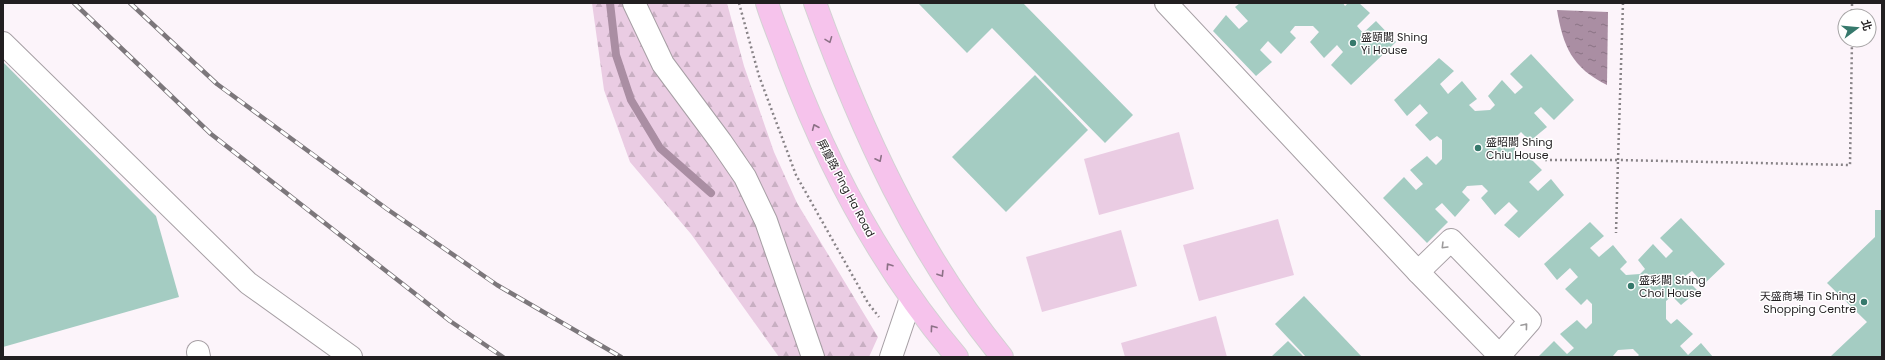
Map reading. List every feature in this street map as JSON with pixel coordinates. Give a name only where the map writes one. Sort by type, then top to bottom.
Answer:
[{"type":"main road","name":"屏廈路 Ping Ha Road","points":[[767,3],[796,82],[837,174],[866,228],[911,298],[957,357]]},
{"type":"main road","points":[[815,3],[872,146],[899,201],[943,278],[981,332],[1002,357]]},
{"type":"street","points":[[634,3],[663,64],[721,142],[745,178],[766,221],[813,357]]},
{"type":"street","points":[[1166,3],[1418,272],[1501,356],[1530,321],[1451,240],[1418,272]]},
{"type":"street","points":[[3,43],[248,283],[351,357]]},
{"type":"street","points":[[891,357],[911,298]]},
{"type":"path","points":[[739,3],[759,76],[796,175],[868,303],[881,320]]},
{"type":"path","points":[[1616,233],[1623,3]]},
{"type":"path","points":[[1545,160],[1850,165],[1852,48]]},
{"type":"green space","points":[[592,3],[727,3],[744,66],[774,152],[797,203],[878,337],[869,357],[779,357],[691,234],[630,162],[604,90]]},
{"type":"green space","points":[[1179,132],[1194,189],[1099,215],[1084,159]]},
{"type":"green space","points":[[1278,219],[1294,275],[1199,301],[1183,245]]},
{"type":"green space","points":[[1121,230],[1137,286],[1042,312],[1026,257]]},
{"type":"green space","points":[[1216,316],[1227,357],[1125,357],[1121,343]]},
{"type":"water","points":[[1557,10],[1608,12],[1607,85],[1585,71],[1571,55],[1562,35]]},
{"type":"building","points":[[918,3],[1023,3],[1133,115],[1105,143],[992,28],[967,53]]},
{"type":"building","name":"盛頤閣 Shing Yi House","points":[[1240,3],[1343,3],[1345,6],[1348,3],[1359,3],[1370,13],[1357,26],[1363,33],[1376,21],[1396,42],[1351,85],[1331,65],[1343,52],[1337,45],[1324,58],[1310,42],[1319,32],[1313,26],[1295,26],[1290,32],[1296,38],[1281,54],[1268,41],[1260,50],[1272,62],[1256,76],[1213,31],[1226,15],[1239,29],[1248,21],[1235,7]]},
{"type":"building","name":"盛昭閣 Shing Chiu House","points":[[1531,54],[1574,100],[1554,120],[1541,107],[1534,113],[1547,127],[1530,141],[1521,132],[1515,138],[1515,155],[1520,160],[1527,155],[1542,170],[1529,182],[1538,191],[1551,179],[1564,195],[1519,238],[1504,225],[1518,211],[1509,202],[1495,215],[1481,198],[1488,191],[1482,185],[1467,186],[1462,192],[1470,200],[1455,217],[1442,203],[1435,209],[1448,222],[1427,243],[1383,198],[1404,177],[1416,190],[1423,184],[1410,170],[1427,156],[1436,165],[1442,159],[1442,140],[1437,136],[1430,141],[1415,125],[1428,113],[1420,104],[1407,116],[1394,100],[1439,58],[1454,71],[1440,84],[1448,94],[1462,81],[1477,99],[1469,105],[1475,111],[1490,110],[1495,105],[1488,96],[1502,80],[1515,94],[1523,87],[1510,74]]},
{"type":"building","points":[[3,62],[156,216],[179,297],[3,347]]},
{"type":"building","points":[[1035,75],[1088,130],[1006,212],[952,157]]},
{"type":"building","name":"天盛商場 Tin Shing Shopping Centre","points":[[1875,210],[1882,210],[1882,357],[1830,357],[1867,322],[1827,283],[1875,237]]},
{"type":"building","name":"盛彩閣 Shing Choi House","points":[[1681,218],[1725,264],[1704,284],[1692,271],[1684,277],[1698,291],[1681,305],[1672,296],[1666,301],[1666,319],[1671,324],[1677,319],[1693,334],[1680,346],[1688,355],[1701,343],[1713,357],[1637,357],[1639,355],[1633,349],[1618,350],[1613,356],[1614,357],[1538,357],[1554,341],[1567,354],[1574,348],[1560,334],[1577,320],[1586,329],[1592,323],[1592,304],[1587,299],[1581,305],[1565,289],[1578,277],[1570,268],[1557,280],[1544,264],[1590,222],[1604,236],[1590,248],[1599,257],[1613,245],[1627,262],[1620,269],[1626,275],[1640,274],[1645,269],[1638,260],[1653,244],[1666,258],[1673,251],[1660,238]]},
{"type":"building","points":[[1304,296],[1362,357],[1306,357],[1275,324]]},
{"type":"building","points":[[1288,341],[1304,357],[1271,357]]},
{"type":"waterway","points":[[610,3],[616,55],[631,100],[660,148],[711,193]]},
{"type":"railway","points":[[74,3],[211,134],[450,321],[503,357]]},
{"type":"railway","points":[[130,3],[217,84],[387,209],[497,285],[621,357]]},
{"type":"place","name":"盛頤閣 Shing Yi House","points":[[1353,43]]},
{"type":"place","name":"盛昭閣 Shing Chiu House","points":[[1478,148]]},
{"type":"place","name":"盛彩閣 Shing Choi House","points":[[1631,286]]},
{"type":"place","name":"天盛商場 Tin Shing Shopping Centre","points":[[1864,302]]}]
